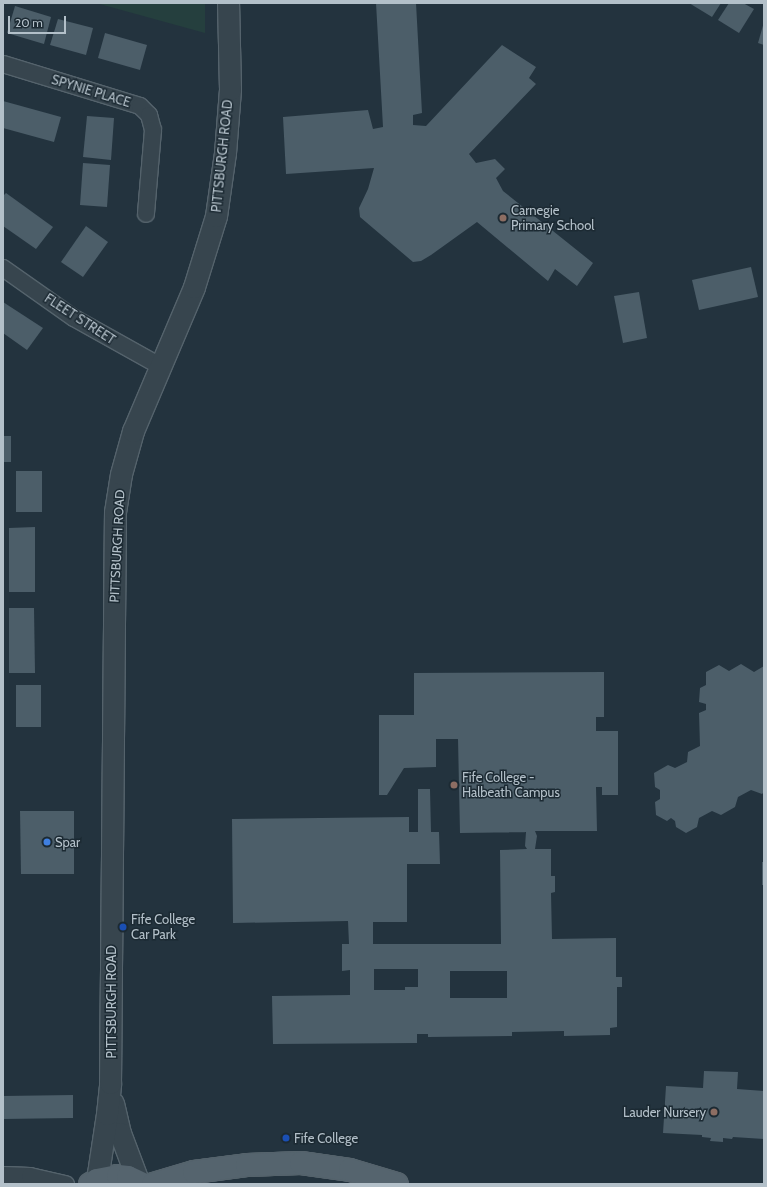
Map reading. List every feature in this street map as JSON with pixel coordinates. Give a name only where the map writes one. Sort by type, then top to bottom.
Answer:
[{"type":"main road","points":[[94,1182],[118,1176],[145,1183],[194,1172],[247,1164],[301,1163],[350,1170],[397,1184]]},
{"type":"street","name":"PITTSBURGH ROAD","points":[[94,1182],[107,1114],[110,1083],[115,512],[121,474],[133,431],[194,287],[216,216],[225,153],[230,89],[228,3]]},
{"type":"street","name":"SPYNIE PLACE","points":[[3,64],[140,106],[149,115],[153,130],[146,214]]},
{"type":"street","name":"FLEET STREET","points":[[3,268],[74,318],[160,366]]},
{"type":"street","name":"PITTSBURGH ROAD","points":[[110,1083],[116,1119],[145,1183]]},
{"type":"street","points":[[3,1175],[30,1176],[66,1184]]},
{"type":"green space","points":[[96,3],[205,3],[205,33]]},
{"type":"building","points":[[376,3],[416,3],[422,113],[413,115],[413,125],[426,126],[502,45],[536,67],[529,78],[536,84],[469,154],[476,163],[495,159],[505,169],[496,178],[503,191],[593,263],[577,286],[555,269],[548,281],[477,222],[431,255],[421,261],[413,262],[360,217],[359,208],[368,189],[374,168],[286,174],[283,117],[368,110],[373,129],[383,127]]},
{"type":"building","points":[[689,3],[721,3],[712,17]]},
{"type":"building","points":[[729,3],[743,3],[754,9],[739,33],[718,20]]},
{"type":"building","points":[[15,6],[51,17],[44,44],[7,33]]},
{"type":"building","points":[[58,19],[93,28],[86,55],[50,45]]},
{"type":"building","points":[[764,22],[764,45],[758,43]]},
{"type":"building","points":[[105,33],[147,45],[140,70],[98,58]]},
{"type":"building","points":[[3,101],[61,117],[54,142],[3,128]]},
{"type":"building","points":[[87,116],[114,118],[111,160],[83,157]]},
{"type":"building","points":[[83,163],[110,165],[107,207],[80,205]]},
{"type":"building","points":[[6,193],[53,227],[36,249],[3,226],[3,196]]},
{"type":"building","points":[[86,226],[108,242],[83,277],[61,262]]},
{"type":"building","points":[[751,267],[758,297],[699,310],[692,280]]},
{"type":"building","points":[[639,292],[647,338],[623,343],[614,296]]},
{"type":"building","points":[[3,302],[43,328],[27,350],[3,333]]},
{"type":"building","points":[[3,436],[11,436],[11,462],[3,462]]},
{"type":"building","points":[[16,471],[42,471],[42,512],[16,512]]},
{"type":"building","points":[[35,527],[35,592],[9,592],[9,528]]},
{"type":"building","points":[[9,608],[34,608],[35,673],[9,673]]},
{"type":"building","points":[[741,664],[754,672],[764,666],[764,792],[762,794],[751,790],[738,797],[735,807],[721,815],[712,811],[699,818],[697,827],[686,833],[676,827],[675,821],[671,818],[667,821],[656,815],[655,802],[660,799],[660,790],[655,787],[654,773],[668,765],[675,768],[687,762],[688,752],[700,746],[699,713],[706,710],[706,704],[699,702],[700,688],[706,685],[706,672],[719,665],[729,671]]},
{"type":"building","points":[[604,672],[604,717],[596,717],[596,731],[618,731],[618,795],[602,795],[602,787],[596,787],[597,831],[535,831],[537,836],[535,849],[551,849],[551,876],[555,876],[555,892],[551,893],[552,939],[616,938],[616,977],[622,977],[622,987],[617,987],[617,1027],[610,1028],[610,1035],[564,1036],[564,1031],[512,1032],[512,1036],[428,1037],[428,1034],[417,1034],[417,1043],[273,1044],[272,996],[350,995],[350,970],[342,971],[342,944],[349,944],[348,921],[233,923],[232,819],[409,817],[409,832],[418,832],[418,789],[430,789],[431,832],[439,832],[440,864],[407,864],[407,922],[373,922],[373,944],[501,944],[500,850],[527,849],[525,846],[526,832],[460,833],[458,739],[436,739],[436,767],[404,768],[387,795],[379,795],[379,715],[414,715],[414,673]],"holes":[[[374,969],[418,969],[418,987],[405,987],[405,990],[374,990]],[[450,971],[507,971],[507,998],[450,998]]]},
{"type":"building","points":[[16,685],[41,685],[41,727],[16,727]]},
{"type":"building","name":"Spar","points":[[20,811],[74,811],[74,874],[21,874]]},
{"type":"building","points":[[762,862],[764,862],[764,885],[762,885]]},
{"type":"building","name":"Lauder Nursery","points":[[704,1071],[738,1072],[737,1089],[764,1091],[764,1139],[733,1137],[732,1139],[723,1138],[723,1142],[710,1141],[711,1138],[702,1137],[702,1135],[663,1133],[666,1086],[703,1088]]},
{"type":"building","points":[[73,1095],[73,1118],[3,1119],[3,1096]]},
{"type":"place","name":"Carnegie Primary School","points":[[503,218]]},
{"type":"place","name":"Fife College - Halbeath Campus","points":[[454,785]]},
{"type":"place","name":"Spar","points":[[47,842]]},
{"type":"place","name":"Fife College Car Park","points":[[123,927]]},
{"type":"place","name":"Lauder Nursery","points":[[714,1112]]},
{"type":"place","name":"Fife College","points":[[286,1138]]}]
